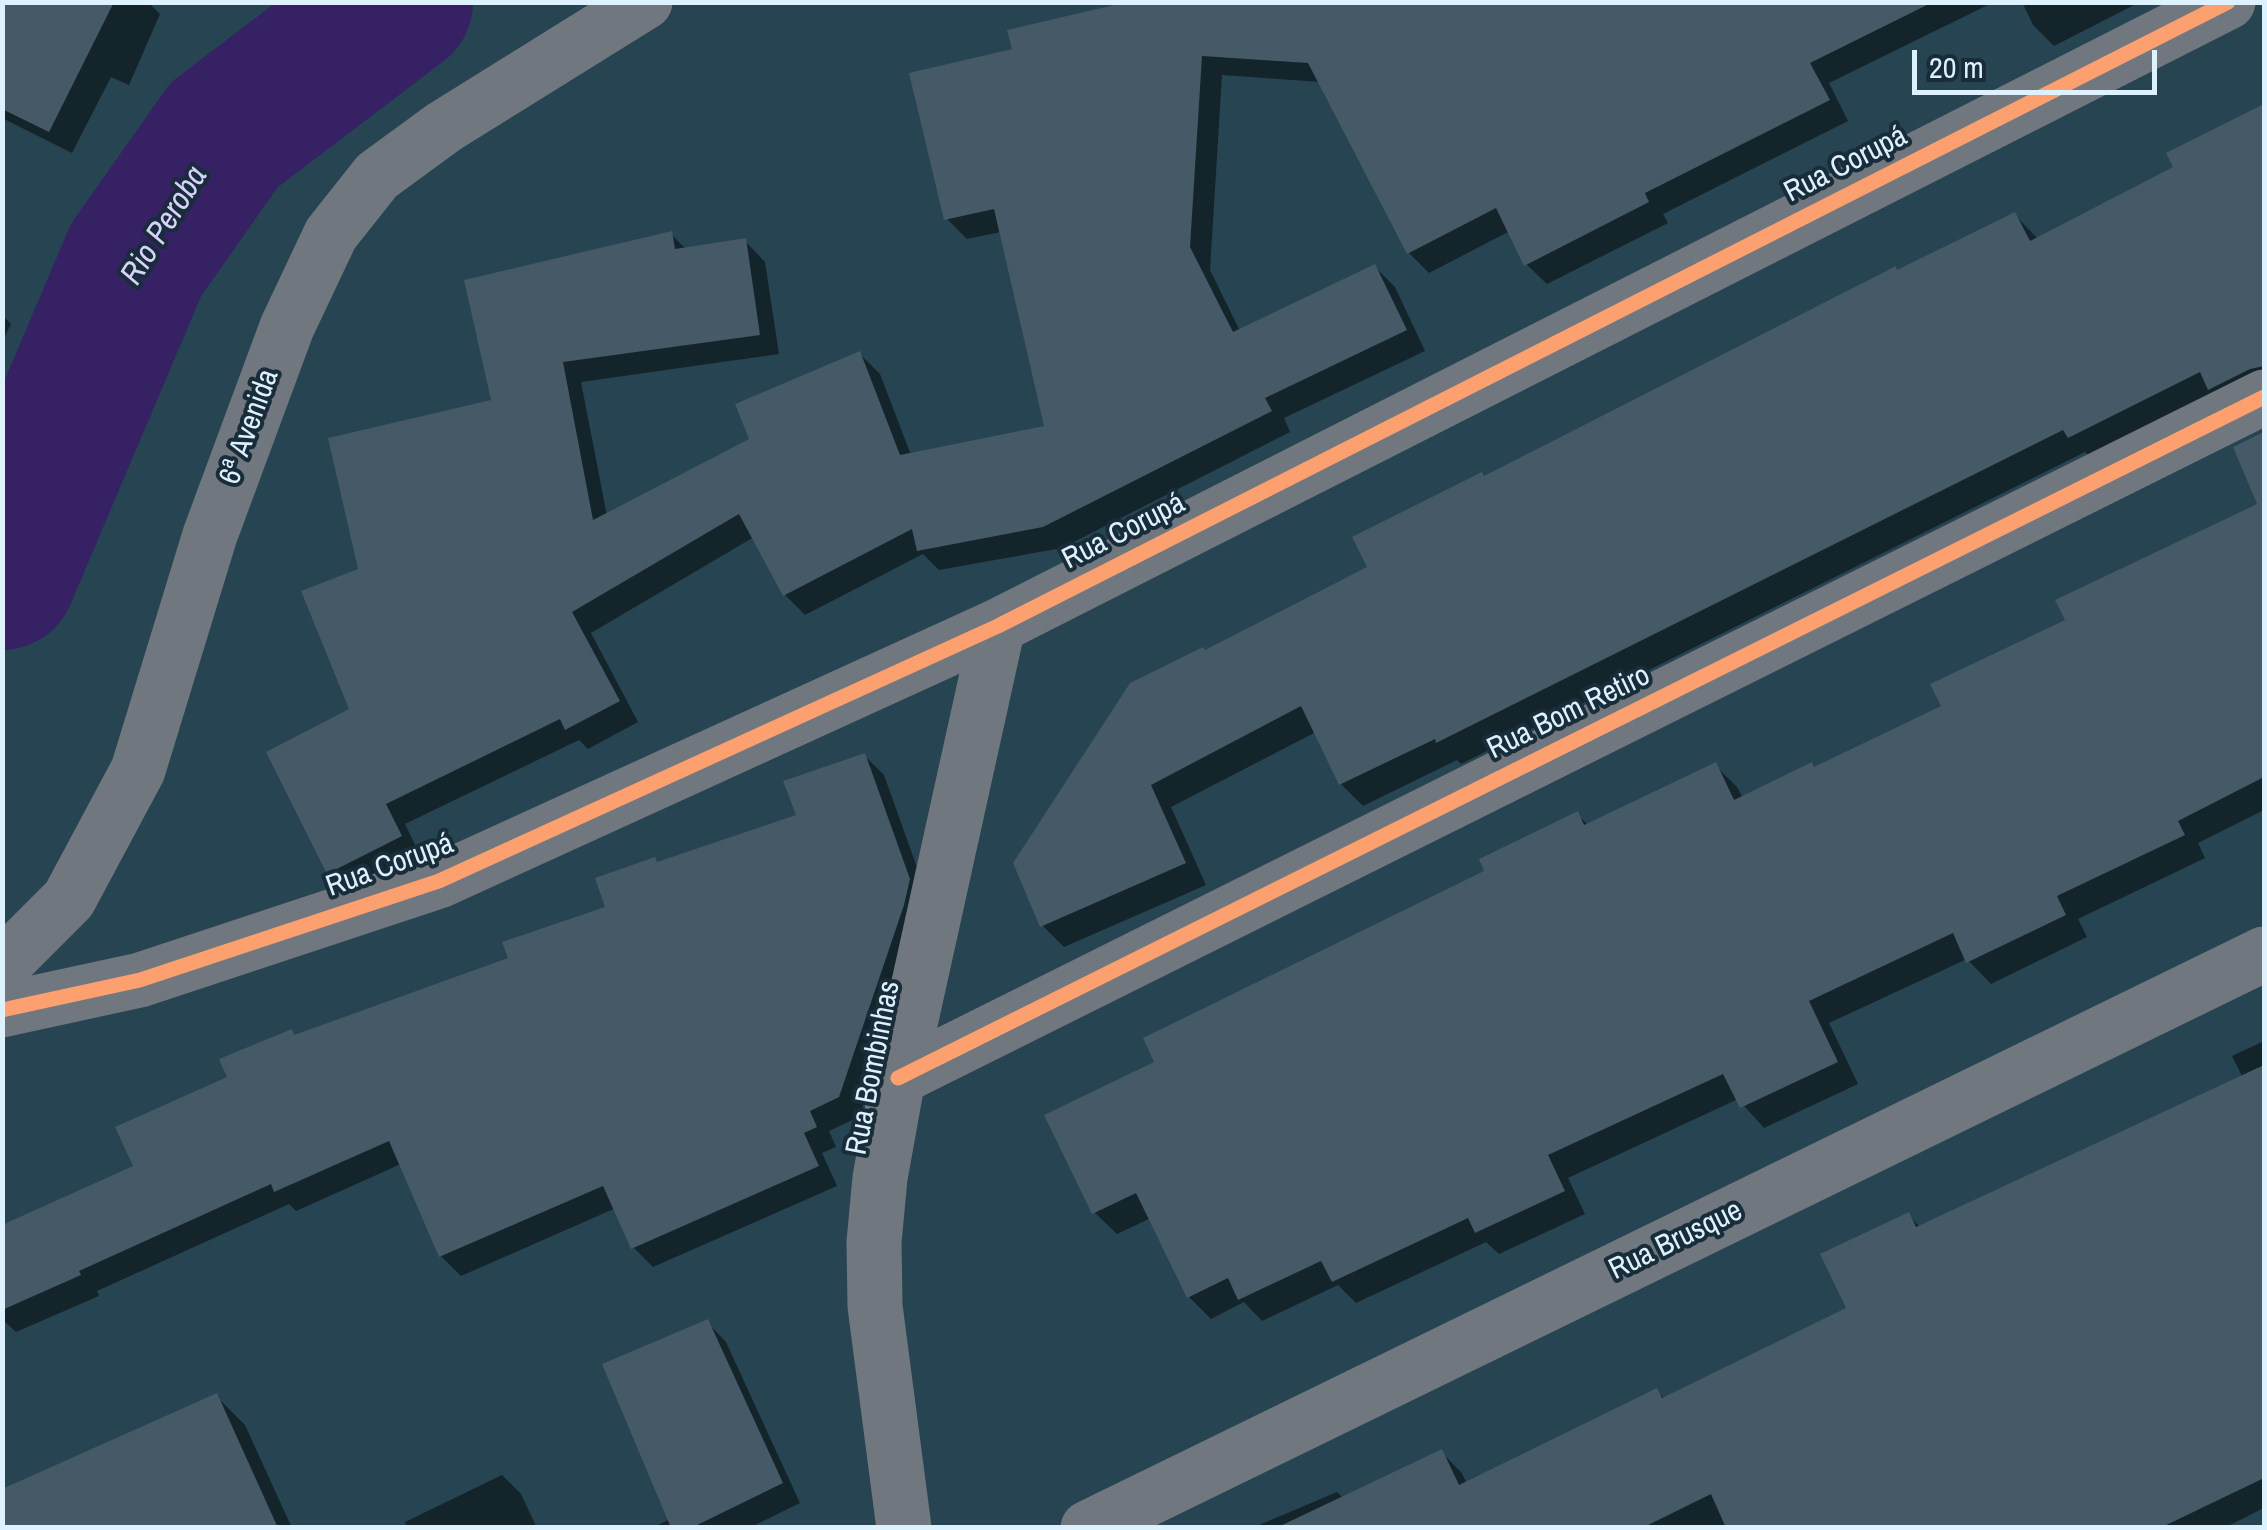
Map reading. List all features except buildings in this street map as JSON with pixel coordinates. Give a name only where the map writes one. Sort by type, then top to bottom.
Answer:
[{"type":"street","name":"6ª Avenida","points":[[2,966],[70,899],[138,770],[210,535],[288,327],[331,234],[377,176],[444,127],[645,2]]},
{"type":"street","name":"Rua Corupá","points":[[2,1010],[140,980],[439,881],[998,626],[2228,2]]},
{"type":"street","name":"Rua Bom Retiro","points":[[898,1078],[2264,397]]},
{"type":"street","name":"Rua Bombinhas","points":[[904,1528],[874,1290],[880,1178],[898,1078],[998,626]]},
{"type":"street","name":"Rua Brusque","points":[[1088,1528],[2264,954]]},
{"type":"waterway","name":"Rio Peroba","points":[[2,576],[136,260],[224,135],[399,2]]},
{"type":"cycle path","points":[[2,1010],[140,980],[439,881],[998,626],[2228,2]]},
{"type":"cycle path","points":[[898,1078],[2264,397]]}]
